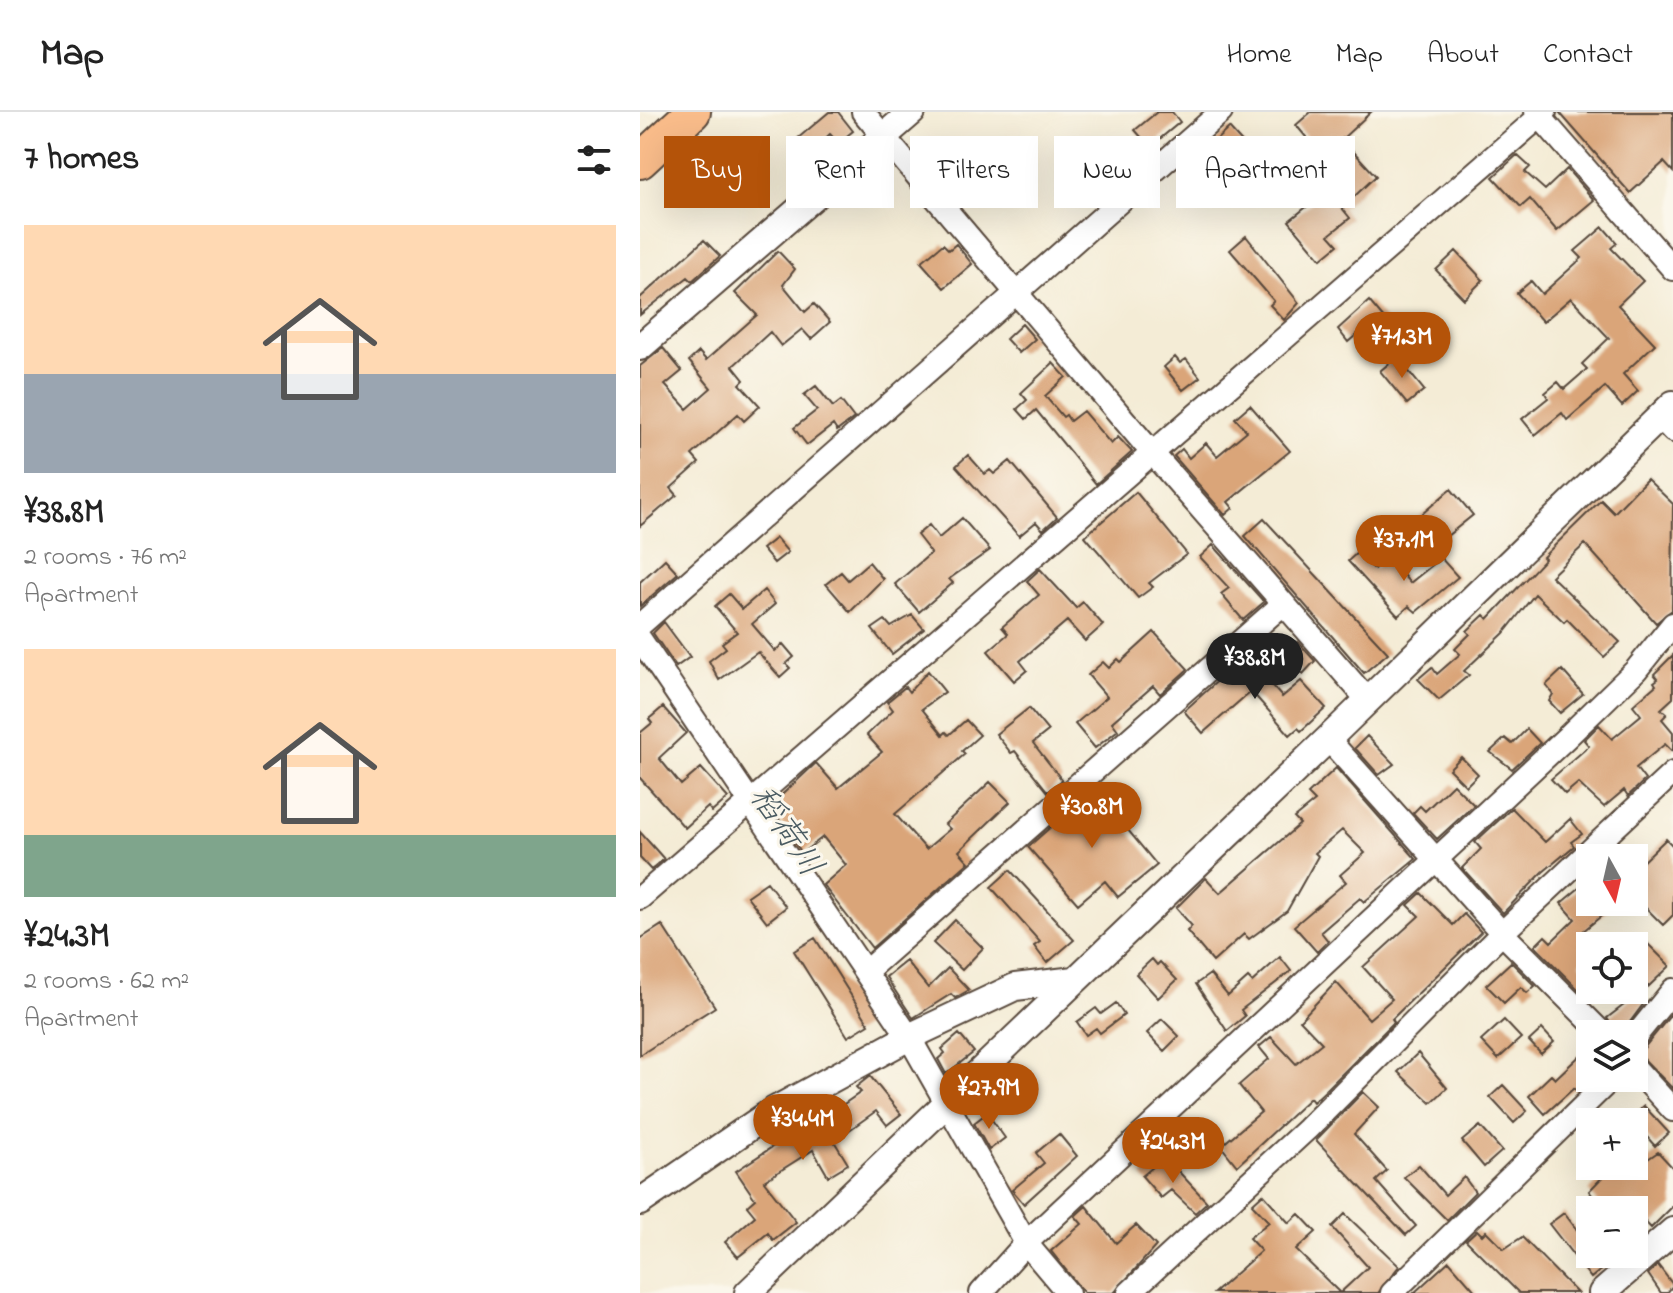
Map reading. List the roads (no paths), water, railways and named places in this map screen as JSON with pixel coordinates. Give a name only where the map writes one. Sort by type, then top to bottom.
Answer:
[{"type":"main road","points":[[640,131],[662,112]]},
{"type":"main road","points":[[640,161],[693,112]]},
{"type":"street","points":[[863,112],[884,136]]},
{"type":"street","points":[[886,136],[912,112]]},
{"type":"street","points":[[640,625],[1221,112]]},
{"type":"street","points":[[640,898],[1154,455],[1540,114],[1673,269]]},
{"type":"street","points":[[894,148],[1154,455],[1366,698]]},
{"type":"street","points":[[640,347],[802,208]]},
{"type":"street","points":[[748,1293],[948,1105],[1328,739],[1366,698],[1668,417]]},
{"type":"street","points":[[865,972],[1283,604]]},
{"type":"street","points":[[981,1293],[1026,1243],[1636,670],[1673,624]]},
{"type":"street","points":[[640,639],[746,809],[909,1037],[1026,1243],[1068,1293]]},
{"type":"street","points":[[1328,739],[1502,933],[1589,1020]]},
{"type":"street","points":[[1129,1293],[1307,1129],[1502,933],[1673,773]]},
{"type":"street","points":[[640,1202],[773,1111],[909,1037],[1015,987],[1075,980]]},
{"type":"street","points":[[1648,1021],[1673,990]]},
{"type":"street","points":[[1648,1082],[1673,1110]]},
{"type":"street","points":[[1392,1293],[1598,1092]]},
{"type":"street","points":[[1602,1293],[1673,1231]]},
{"type":"water label","name":"稻荷川","points":[[788,830]]}]
